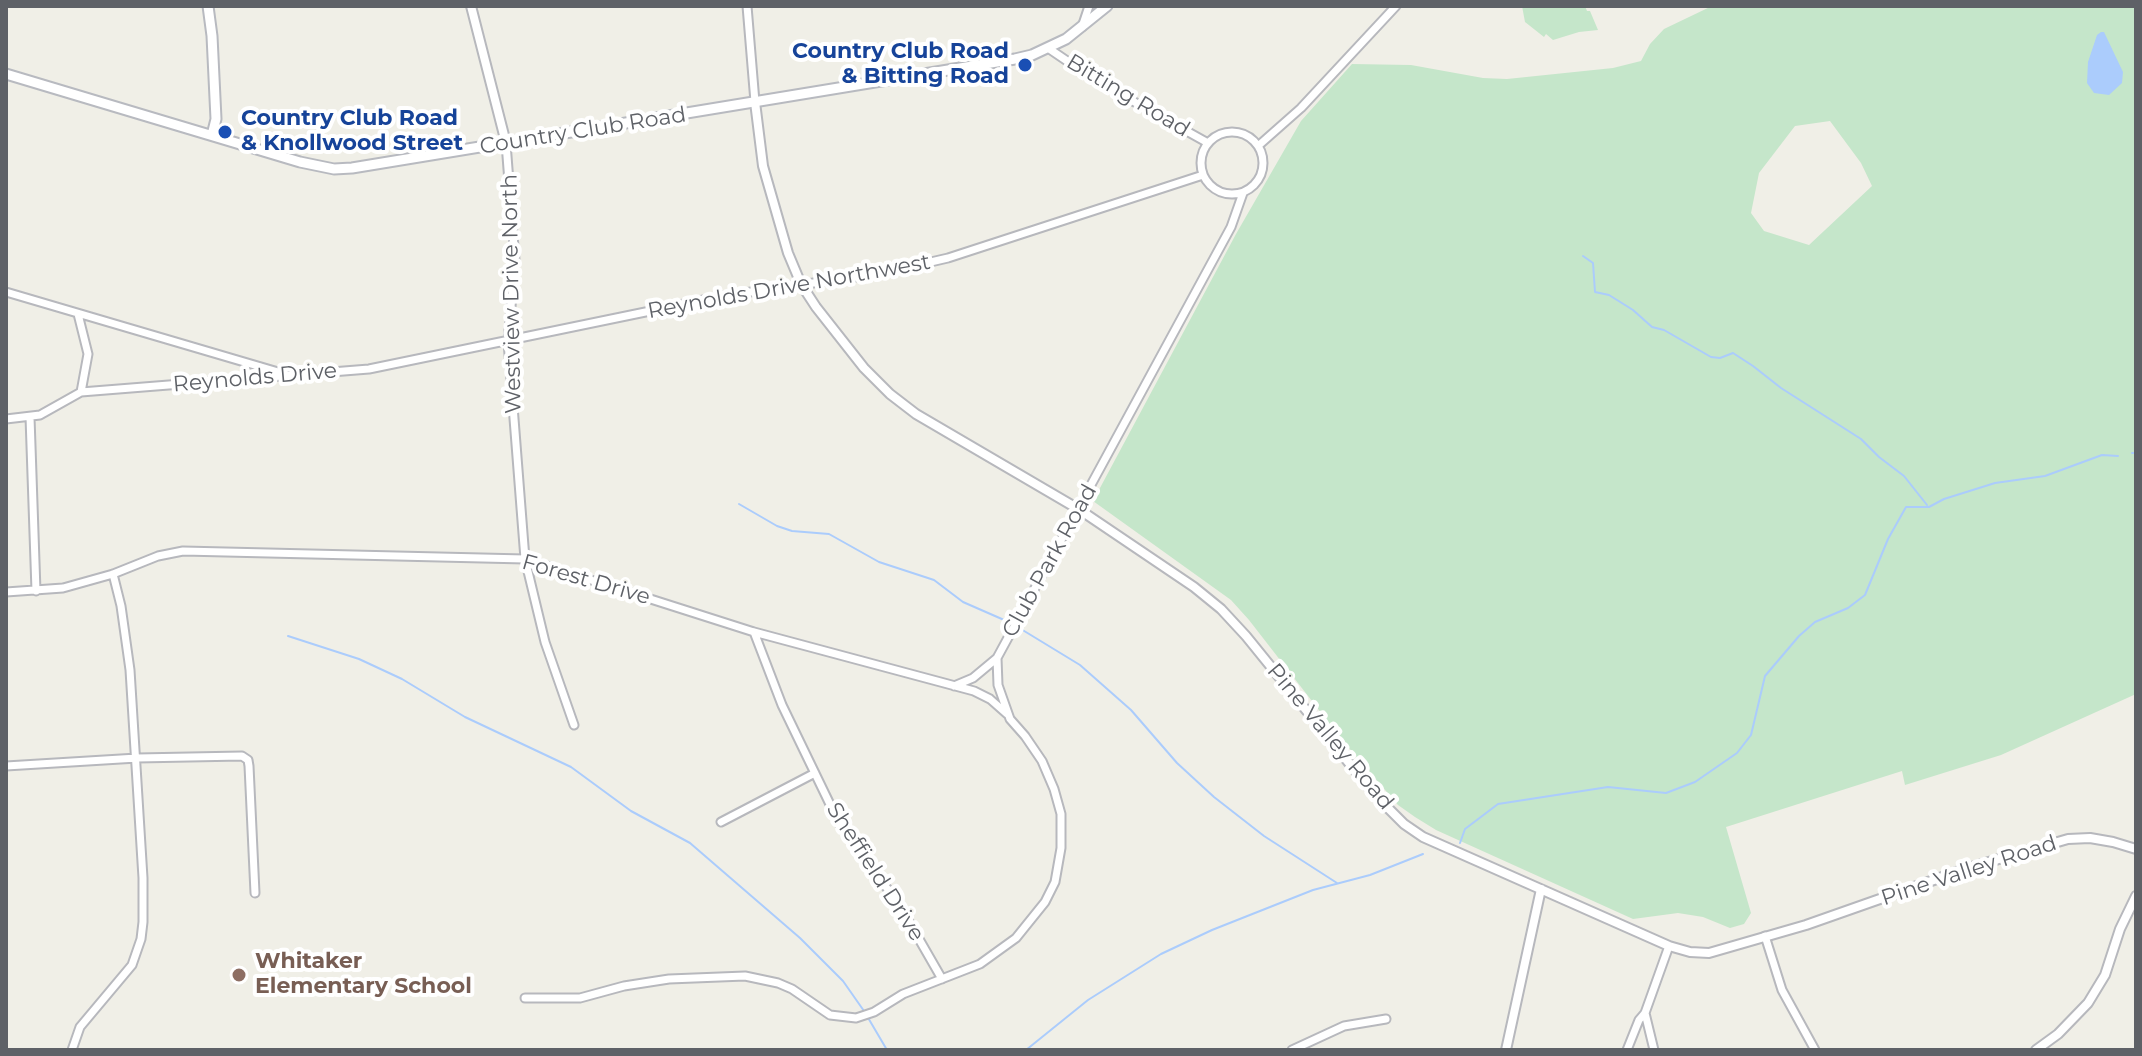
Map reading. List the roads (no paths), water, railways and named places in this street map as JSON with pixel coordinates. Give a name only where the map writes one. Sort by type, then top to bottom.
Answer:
[{"type":"main road","points":[[208,6],[216,119],[212,135]]},
{"type":"main road","name":"Country Club Road","points":[[6,74],[300,162],[334,169],[374,166],[1015,59],[1048,48],[1082,28],[1107,6]]},
{"type":"street","points":[[471,6],[506,143]]},
{"type":"street","points":[[747,6],[755,102]]},
{"type":"street","name":"Bitting Road","points":[[1082,28],[1089,6]]},
{"type":"street","points":[[1258,146],[1301,108],[1396,6]]},
{"type":"street","name":"Bitting Road","points":[[1048,48],[1095,80],[1208,143]]},
{"type":"street","name":"Pine Valley Road","points":[[755,102],[769,194],[788,253],[801,284],[864,368],[916,414],[1080,510],[1194,587],[1221,609],[1375,795],[1404,824],[1434,842],[1669,946],[1709,953],[1806,925],[1968,868],[2068,839],[2090,838],[2136,849]]},
{"type":"street","points":[[1226,132],[1246,135],[1258,146],[1264,160],[1263,170],[1259,180],[1243,193],[1233,195],[1215,190],[1203,175],[1201,158],[1208,143],[1226,132]]},
{"type":"street","name":"Westview Drive North","points":[[506,143],[515,260],[508,342],[525,559],[545,642],[574,725]]},
{"type":"street","name":"Reynolds Drive Northwest","points":[[508,342],[667,306],[883,273],[948,258],[1203,175]]},
{"type":"street","name":"Club Park Road","points":[[525,998],[580,998],[624,986],[669,979],[745,976],[778,983],[830,1015],[844,1018],[866,1015],[903,994],[980,964],[1015,939],[1045,902],[1059,867],[1061,814],[1054,789],[1034,748],[1008,715],[998,685],[997,658],[1231,227],[1243,193]]},
{"type":"street","points":[[6,292],[291,376]]},
{"type":"street","points":[[78,314],[88,354],[81,392]]},
{"type":"street","name":"Reynolds Drive","points":[[6,419],[30,417],[64,404],[81,392],[369,369],[508,342]]},
{"type":"street","points":[[30,417],[36,591]]},
{"type":"street","name":"Forest Drive","points":[[6,592],[63,588],[113,574],[158,556],[183,551],[525,559],[754,632],[981,694],[1008,715]]},
{"type":"street","points":[[72,1050],[80,1027],[132,965],[141,939],[144,909],[130,670],[113,574]]},
{"type":"street","name":"Sheffield Drive","points":[[754,632],[782,705],[839,823],[900,906],[942,979]]},
{"type":"street","points":[[952,687],[973,678],[997,658]]},
{"type":"street","points":[[6,766],[137,758],[242,756],[248,760],[255,893]]},
{"type":"street","points":[[721,822],[815,773]]},
{"type":"street","points":[[1506,1050],[1541,889]]},
{"type":"street","points":[[2036,1050],[2058,1034],[2088,1003],[2105,975],[2120,929],[2136,896]]},
{"type":"street","points":[[1765,936],[1782,990],[1815,1050]]},
{"type":"street","points":[[1627,1050],[1636,1026],[1645,1013],[1669,946]]},
{"type":"street","points":[[1645,1013],[1654,1050]]},
{"type":"street","points":[[1292,1050],[1344,1026],[1386,1019]]},
{"type":"water","points":[[2104,32],[2123,72],[2122,83],[2109,95],[2094,93],[2087,83],[2088,62],[2097,35]]},
{"type":"waterway","points":[[1583,256],[1593,263],[1595,292],[1609,295],[1652,327],[1664,330],[1711,357],[1720,358],[1733,353],[1861,439],[1904,476],[1927,505]]},
{"type":"waterway","points":[[1460,843],[1465,829],[1498,804],[1608,787],[1666,793],[1695,782],[1737,753],[1751,735],[1765,676],[1799,636],[1815,622],[1848,608],[1865,595],[1888,539],[1906,507],[1929,507],[1995,483],[2045,476],[2102,455],[2118,456]]},
{"type":"waterway","points":[[739,504],[777,526],[792,531],[829,534],[879,562],[934,580],[963,602],[1011,623]]},
{"type":"waterway","points":[[1016,626],[1080,665],[1131,710],[1177,763],[1214,797],[1264,836],[1337,883]]},
{"type":"waterway","points":[[288,636],[359,659],[402,679],[465,717],[571,767],[631,811],[690,843],[800,938],[843,981],[864,1011]]},
{"type":"waterway","points":[[1026,1050],[1088,1000],[1161,954],[1313,890],[1370,875],[1423,854]]},
{"type":"waterway","points":[[867,1016],[887,1050]]},
{"type":"place","name":"Country Club Road & Bitting Road","points":[[1025,65]]},
{"type":"place","name":"Country Club Road & Knollwood Street","points":[[225,132]]},
{"type":"place","name":"Whitaker Elementary School","points":[[239,975]]}]
